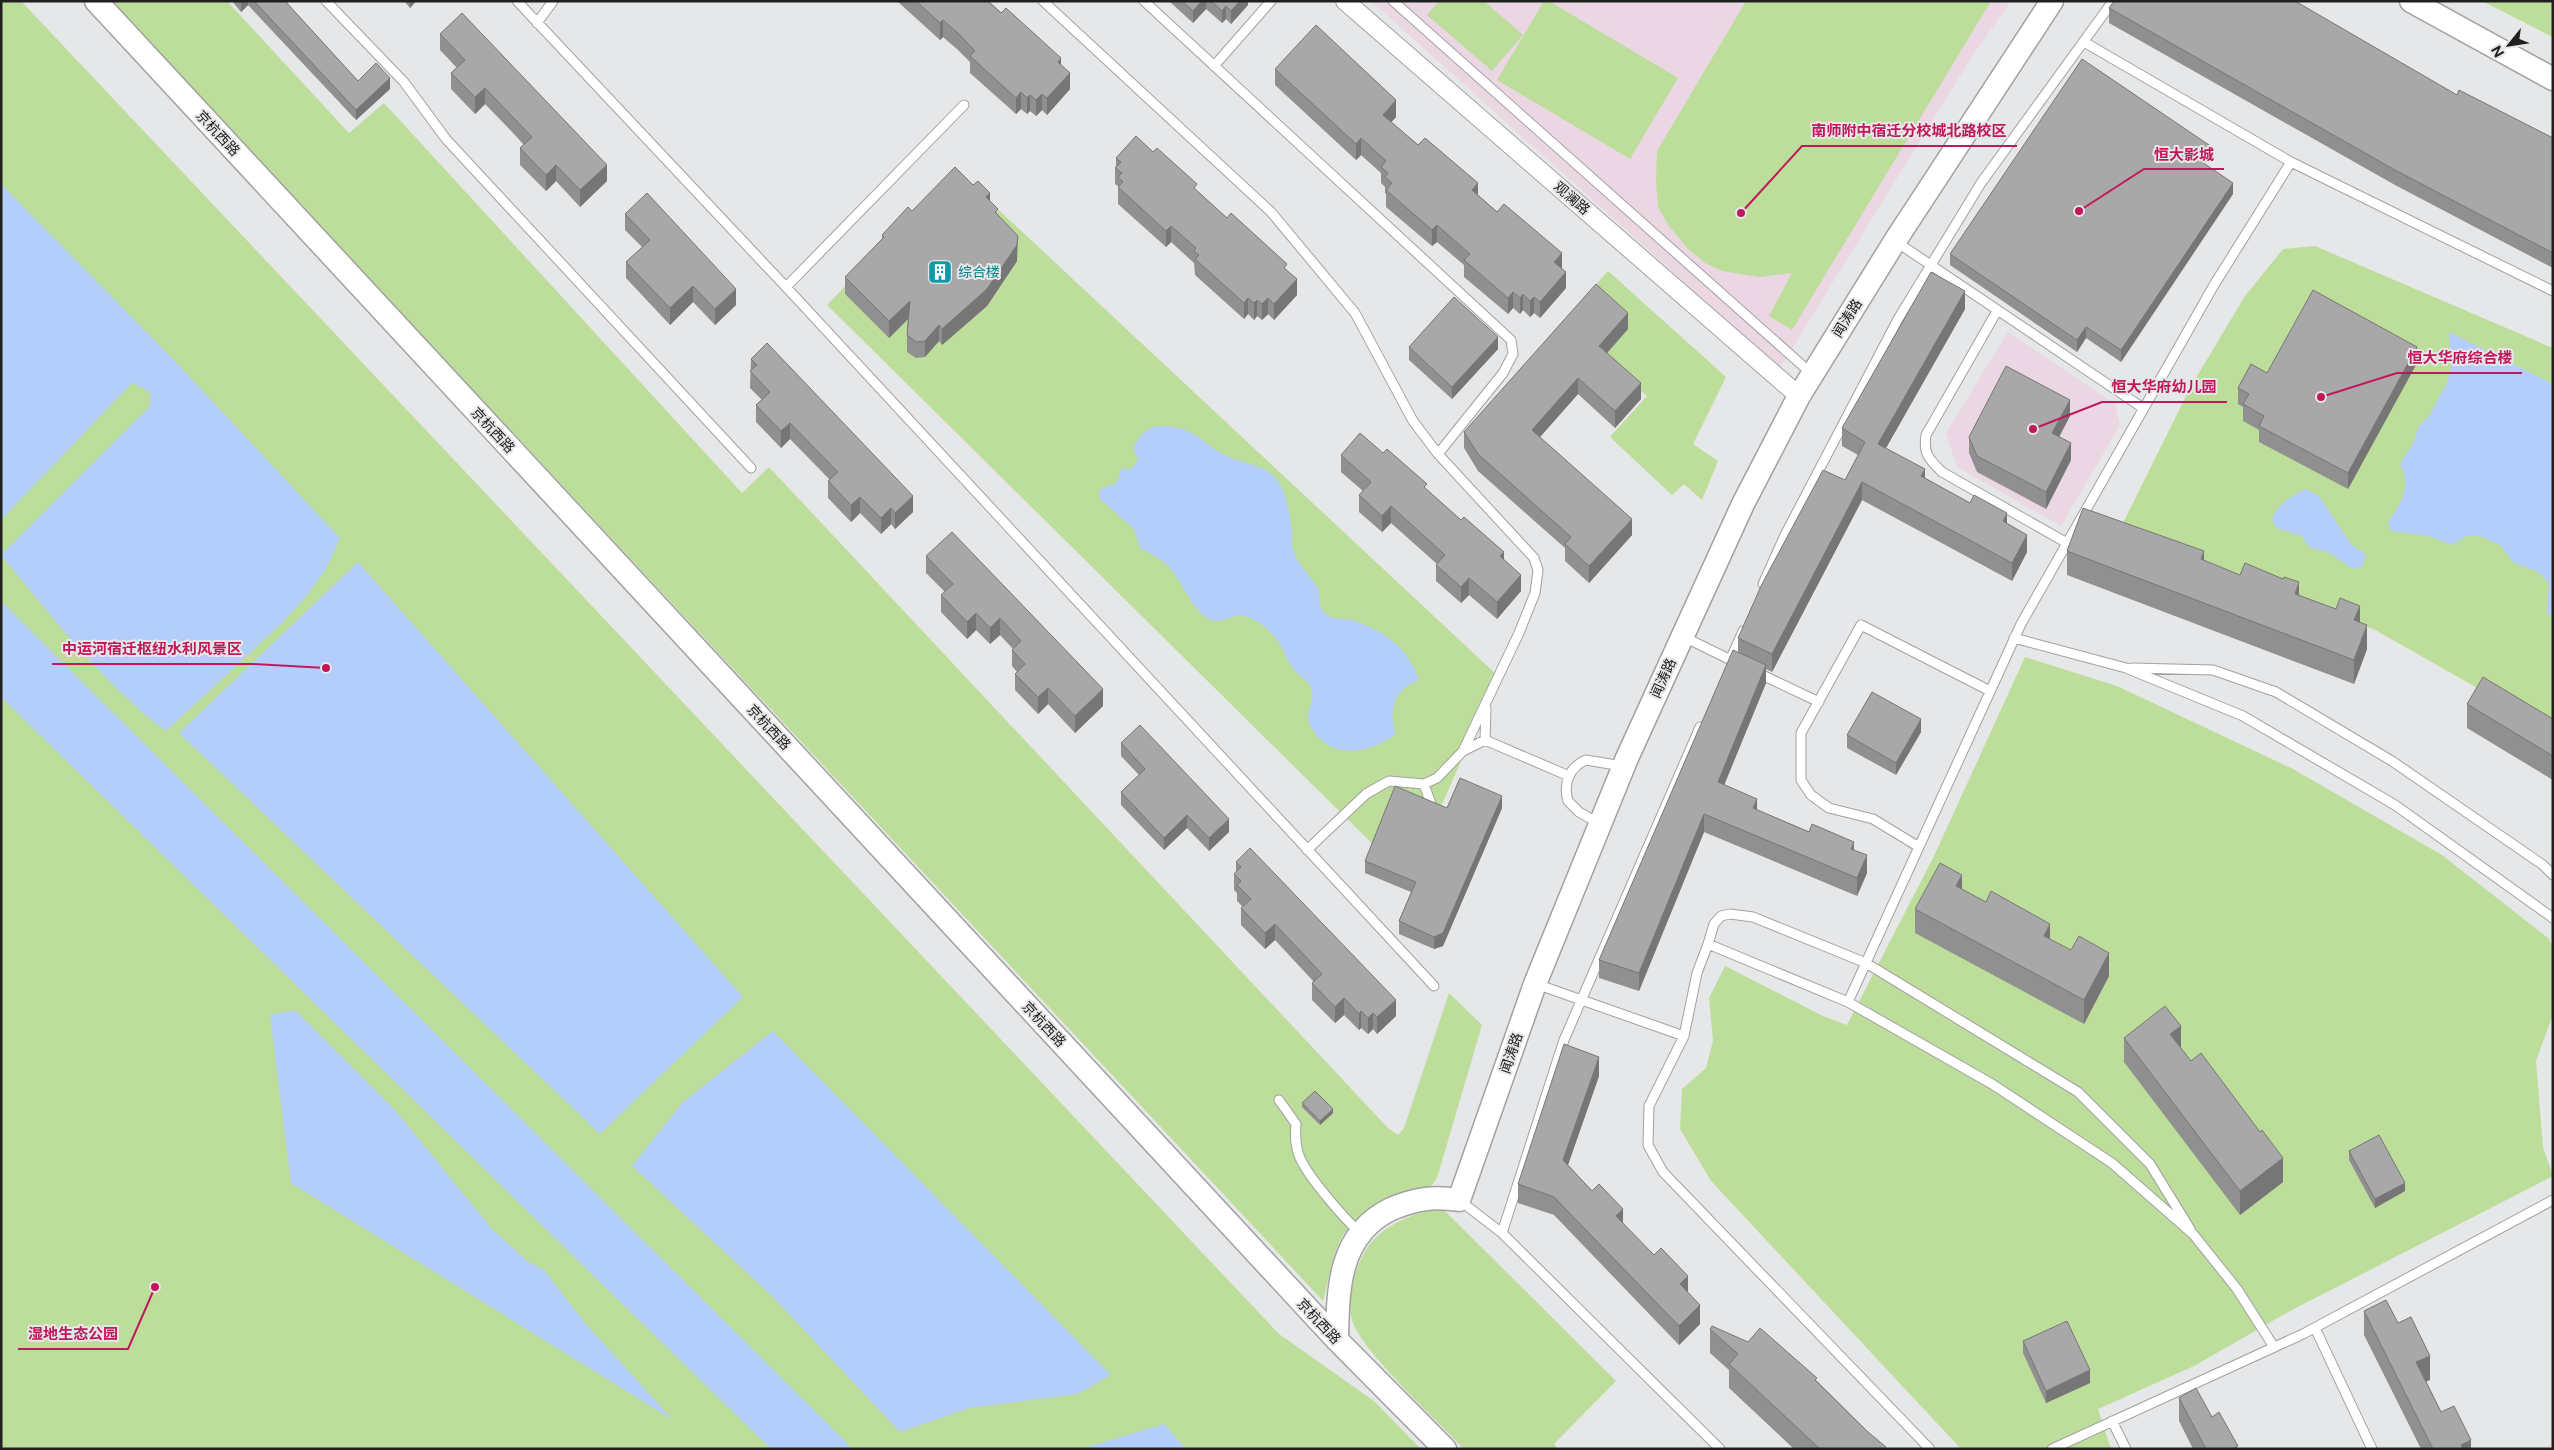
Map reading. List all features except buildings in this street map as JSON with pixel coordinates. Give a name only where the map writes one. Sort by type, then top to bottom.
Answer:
[{"type":"street","name":"京杭西路","points":[[96,1],[1337,1340],[1445,1449]]},
{"type":"street","name":"观澜路","points":[[1345,1],[1798,396]]},
{"type":"street","name":"闻涛路","points":[[1459,1200],[1535,984],[1600,824],[1682,636],[1743,504],[1798,396],[1895,241],[2052,1]]},
{"type":"street","points":[[2411,1],[2553,80]]},
{"type":"street","points":[[1337,1340],[1338,1289],[1346,1258],[1367,1224],[1403,1204],[1424,1198],[1459,1200]]},
{"type":"lane","points":[[326,1],[404,82],[446,139],[752,468]]},
{"type":"lane","points":[[516,1],[786,287],[1434,986]]},
{"type":"lane","points":[[537,23],[553,1]]},
{"type":"lane","points":[[1043,1],[1271,212],[1355,314],[1408,413],[1438,454],[1482,503],[1529,550],[1538,570],[1535,593],[1463,751],[1437,778],[1424,784],[1389,782],[1366,794],[1308,850]]},
{"type":"lane","points":[[1144,1],[1511,340],[1513,354],[1503,373],[1438,454]]},
{"type":"lane","points":[[1214,66],[1271,1]]},
{"type":"lane","points":[[1392,1],[1812,374]]},
{"type":"lane","points":[[1758,597],[1785,535],[1898,319],[1981,184],[2113,1]]},
{"type":"lane","points":[[2084,42],[2291,162],[2553,291]]},
{"type":"lane","points":[[786,287],[964,105]]},
{"type":"lane","points":[[1848,1002],[2014,638],[2214,285],[2291,162]]},
{"type":"lane","points":[[1895,241],[2144,408]]},
{"type":"lane","points":[[1997,311],[1926,435],[1924,448],[1930,460],[1942,472],[2067,543]]},
{"type":"lane","points":[[1728,664],[1746,624]]},
{"type":"lane","points":[[1919,847],[1873,819],[1829,808],[1811,795],[1800,780],[1801,734],[1862,625],[1990,691]]},
{"type":"lane","points":[[1682,636],[1728,664],[1819,702]]},
{"type":"lane","points":[[2014,638],[2126,668],[2243,716],[2395,805],[2553,918]]},
{"type":"lane","points":[[2126,668],[2213,670],[2276,692],[2392,761],[2543,865],[2553,875]]},
{"type":"lane","points":[[1485,740],[1486,702]]},
{"type":"lane","points":[[1502,1233],[1564,1040],[1580,999],[1702,722]]},
{"type":"lane","points":[[1463,751],[1485,740],[1569,776]]},
{"type":"lane","points":[[1600,824],[1571,806],[1566,793],[1569,776],[1574,768],[1586,760],[1624,766]]},
{"type":"lane","points":[[1424,784],[1432,807]]},
{"type":"lane","points":[[1930,1449],[1663,1172],[1648,1146],[1649,1106],[1684,1036],[1697,973],[1714,924],[1721,916],[1730,914],[1753,918],[1866,962],[2078,1092],[2150,1164],[2177,1205],[2193,1234],[2237,1289],[2274,1347]]},
{"type":"lane","points":[[1708,944],[1848,1002],[1992,1084],[2112,1163],[2193,1234]]},
{"type":"lane","points":[[1535,984],[1684,1036]]},
{"type":"lane","points":[[1279,1100],[1296,1124],[1295,1135],[1301,1160],[1344,1218],[1360,1234]]},
{"type":"lane","points":[[1459,1200],[1502,1233],[1720,1449]]},
{"type":"lane","points":[[2052,1449],[2315,1328],[2553,1200]]},
{"type":"lane","points":[[2315,1328],[2372,1449]]},
{"type":"lane","points":[[2112,1421],[2126,1449]]},
{"type":"shaded area","points":[[1371,1],[2011,1],[1971,58],[1780,368]]},
{"type":"shaded area","points":[[2008,332],[2115,404],[2120,425],[2061,526],[1957,467],[1946,433]]},
{"type":"green space","points":[[1,1],[21,1],[1279,1334],[1374,1401],[1421,1449],[1,1449]]},
{"type":"green space","points":[[110,1],[227,1],[349,133],[384,103],[742,493],[769,467],[1388,1128],[1398,1135],[1404,1128],[1449,993],[1482,1025],[1437,1178],[1423,1191],[1383,1206],[1354,1223],[1338,1245],[1323,1301]]},
{"type":"green space","points":[[1439,1],[1484,1],[1523,35],[1492,71],[1427,15]]},
{"type":"green space","points":[[1544,1],[1549,1],[1678,78],[1630,159],[1497,80]]},
{"type":"green space","points":[[1746,1],[1991,1],[1792,330],[1769,316],[1792,273],[1760,277],[1722,271],[1705,263],[1688,249],[1669,226],[1658,207],[1656,181],[1657,151]]},
{"type":"green space","points":[[2482,1],[2553,1],[2553,37]]},
{"type":"green space","points":[[956,170],[1498,676],[1409,880],[827,305]]},
{"type":"green space","points":[[2315,246],[2553,348],[2553,731],[2377,631],[2287,591],[2119,531],[2190,388],[2245,296],[2283,249]]},
{"type":"green space","points":[[1608,271],[1726,377],[1693,444],[1718,461],[1702,500],[1684,484],[1672,495],[1610,437],[1647,396],[1563,322]]},
{"type":"green space","points":[[2025,657],[2117,686],[2293,769],[2442,855],[2548,938],[2553,947],[2553,1014],[2536,1061],[2543,1147],[2553,1176],[2288,1312],[2194,1366],[2098,1409],[2111,1449],[1961,1449],[1711,1181],[1680,1129],[1682,1089],[1706,1068],[1713,1041],[1709,998],[1725,966],[1823,1016],[1847,1025],[1934,856]]},
{"type":"green space","points":[[1443,1209],[1616,1381],[1554,1444],[1558,1449],[1464,1449],[1402,1386],[1358,1333],[1352,1320],[1350,1303],[1354,1276],[1365,1251],[1380,1234],[1399,1221],[1432,1210]]},
{"type":"water","points":[[1,184],[174,360],[340,538],[326,569],[304,599],[283,622],[166,731],[121,693],[100,671],[1,555],[150,406],[150,392],[132,383],[1,520]]},
{"type":"water","points":[[2449,332],[2553,384],[2553,614],[2547,615],[2549,583],[2538,572],[2514,563],[2500,545],[2480,536],[2467,536],[2452,545],[2428,536],[2391,531],[2388,522],[2401,501],[2405,487],[2405,479],[2400,464],[2414,442],[2418,427],[2429,416],[2447,383],[2451,368]]},
{"type":"water","points":[[1156,426],[1187,430],[1223,454],[1264,469],[1275,477],[1283,490],[1288,506],[1292,530],[1292,547],[1300,564],[1318,590],[1324,612],[1331,617],[1355,621],[1377,630],[1403,651],[1415,669],[1419,680],[1404,689],[1395,702],[1393,717],[1396,734],[1385,741],[1361,750],[1337,749],[1326,744],[1309,723],[1308,715],[1313,694],[1311,687],[1294,670],[1273,635],[1251,618],[1236,616],[1215,621],[1207,618],[1195,606],[1172,570],[1160,559],[1140,548],[1134,529],[1099,498],[1099,490],[1117,481],[1121,468],[1128,470],[1135,465],[1138,459],[1133,448],[1135,444],[1145,432]]},
{"type":"water","points":[[2305,489],[2319,496],[2351,544],[2366,555],[2362,567],[2353,569],[2329,553],[2309,547],[2302,536],[2277,528],[2272,520],[2277,510],[2290,498]]},
{"type":"water","points":[[358,562],[743,997],[600,1134],[179,733]]},
{"type":"water","points":[[1,601],[853,1449],[771,1449],[1,697]]},
{"type":"water","points":[[295,1010],[396,1111],[492,1229],[526,1260],[544,1270],[585,1323],[673,1420],[291,1183],[270,1015]]},
{"type":"water","points":[[773,1031],[1111,1375],[1078,1394],[970,1408],[900,1432],[771,1295],[632,1166],[682,1103]]},
{"type":"water","points":[[1164,1424],[1186,1449],[1081,1449]]},
{"type":"place","name":"恒大影城","points":[[2079,211]]},
{"type":"place","name":"南师附中宿迁分校城北路校区","points":[[1741,213]]},
{"type":"place","name":"综合楼","points":[[940,272]]},
{"type":"place","name":"恒大华府综合楼","points":[[2321,397]]},
{"type":"place","name":"恒大华府幼儿园","points":[[2033,429]]},
{"type":"place","name":"中运河宿迁枢纽水利风景区","points":[[326,668]]},
{"type":"place","name":"湿地生态公园","points":[[155,1287]]}]
